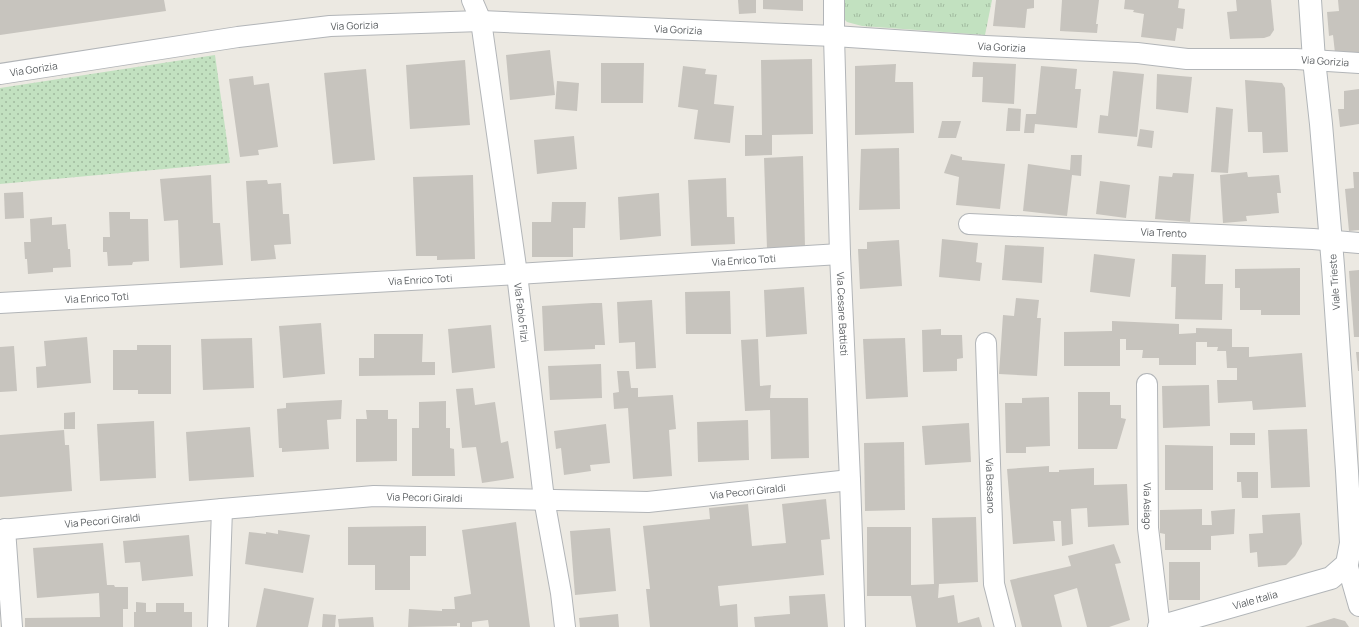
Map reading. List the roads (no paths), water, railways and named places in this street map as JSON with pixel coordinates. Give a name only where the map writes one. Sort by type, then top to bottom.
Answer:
[{"type":"main road","name":"Viale Trieste","points":[[1310,0],[1314,60],[1321,124],[1347,471],[1351,543],[1347,564]]},
{"type":"main road","name":"Viale Italia","points":[[1160,627],[1332,578],[1347,564]]},
{"type":"street","name":"Via Fabio Filzi","points":[[472,0],[481,21],[517,274],[544,499],[561,594],[565,627]]},
{"type":"street","name":"Via Cesare Battisti","points":[[834,0],[840,254],[855,627]]},
{"type":"street","name":"Via Gorizia","points":[[0,74],[238,37],[330,26],[481,21],[834,36],[985,46],[1137,53],[1187,59],[1314,60],[1359,63]]},
{"type":"street","name":"Via Trento","points":[[969,224],[1330,240],[1359,243]]},
{"type":"street","name":"Via Enrico Toti","points":[[0,303],[840,254]]},
{"type":"street","name":"Via Bassano","points":[[986,343],[994,584],[1005,627]]},
{"type":"street","name":"Via Asiago","points":[[1147,384],[1148,528],[1160,627]]},
{"type":"street","name":"Via Pecori Giraldi","points":[[2,529],[222,508],[374,496],[648,502],[850,480]]},
{"type":"street","points":[[218,627],[222,508]]},
{"type":"street","points":[[2,529],[12,627]]},
{"type":"street","points":[[1347,564],[1359,606]]}]
